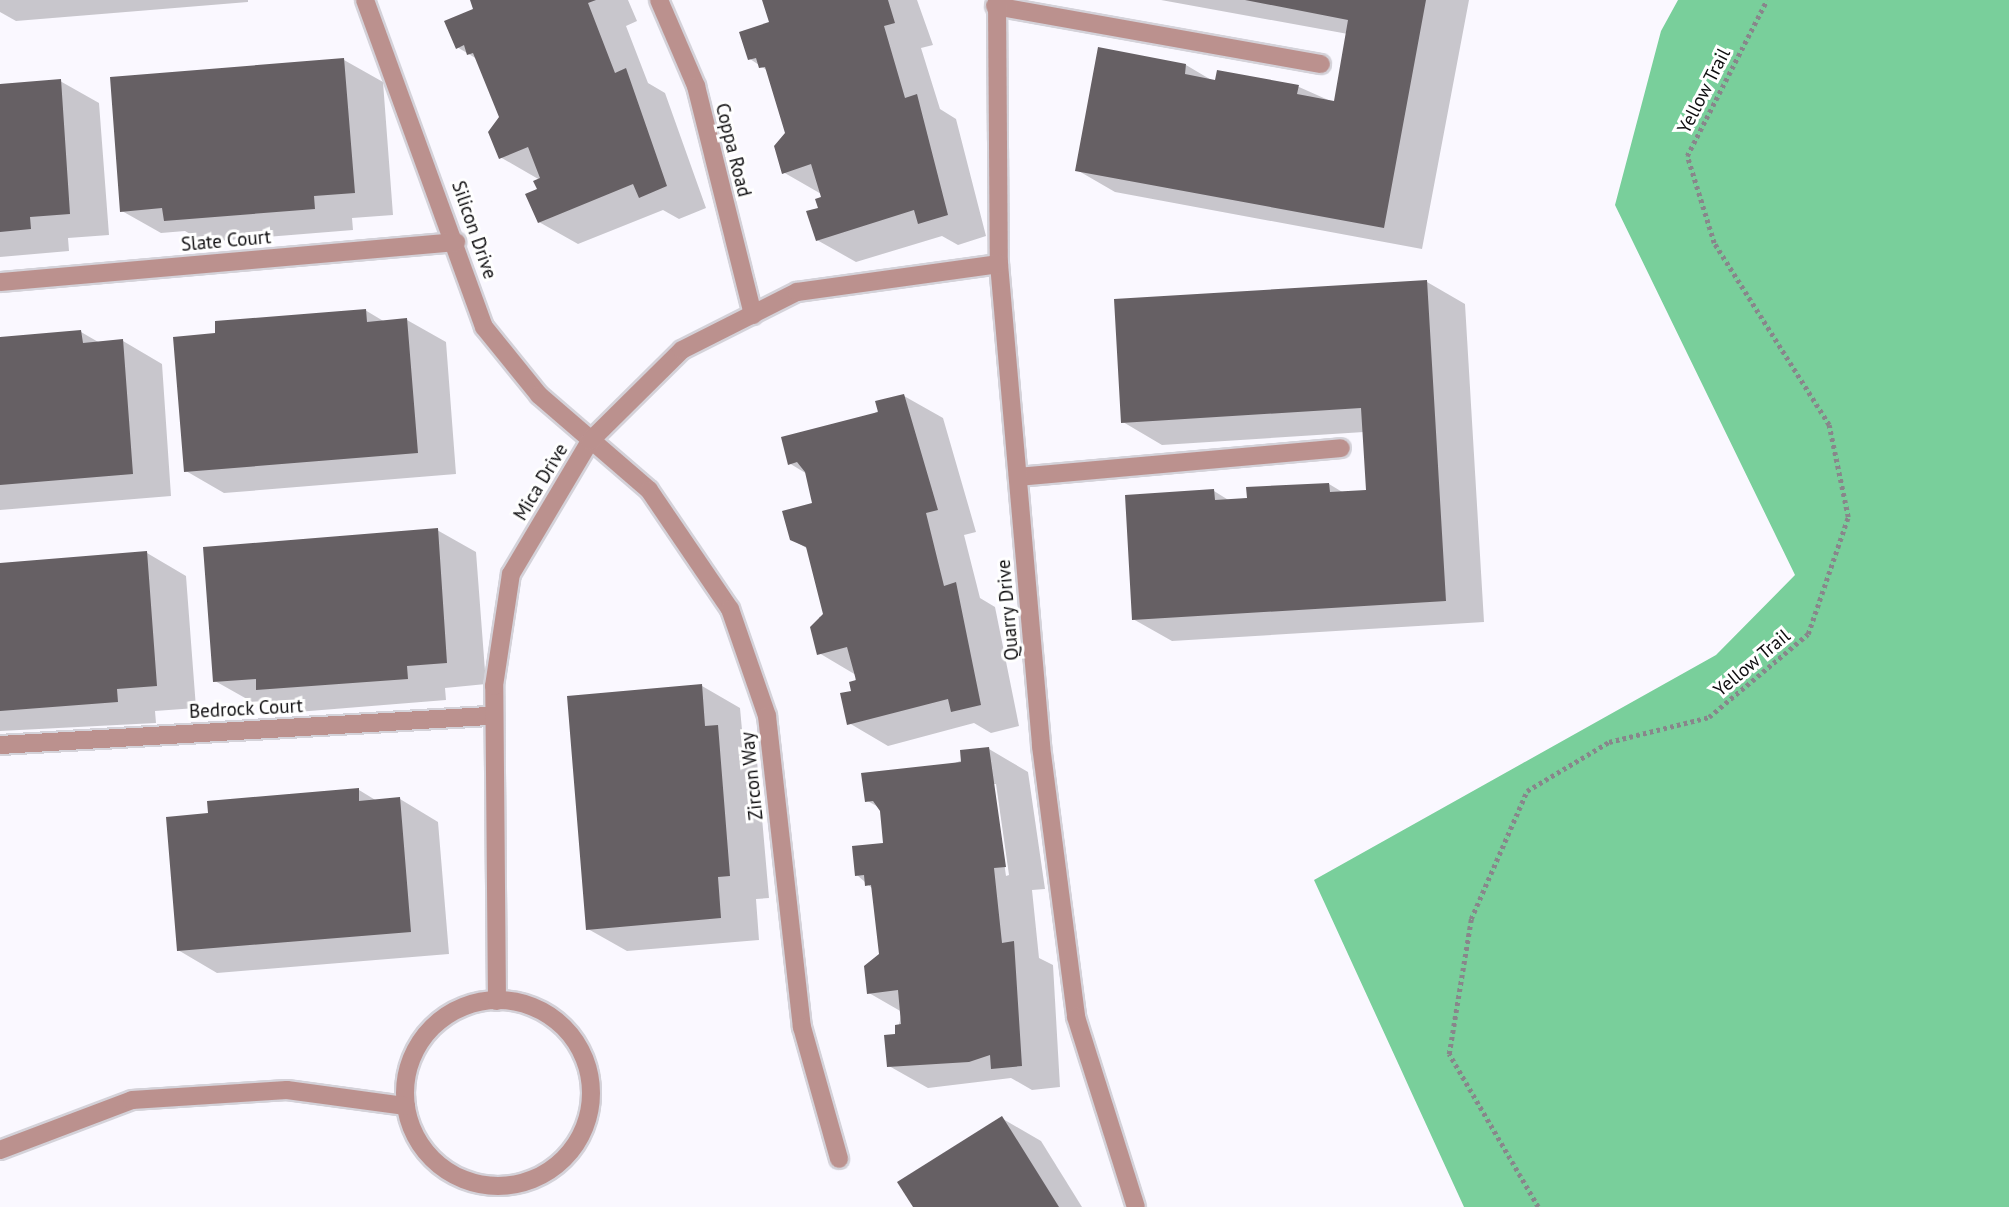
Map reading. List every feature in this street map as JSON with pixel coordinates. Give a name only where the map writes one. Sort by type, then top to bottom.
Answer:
[{"type":"street","name":"Silicon Drive","points":[[365,0],[456,242],[484,327],[589,443]]},
{"type":"street","name":"Coppa Road","points":[[659,0],[696,86],[753,315]]},
{"type":"street","points":[[996,3],[1321,64]]},
{"type":"street","name":"Quarry Drive","points":[[996,3],[999,264],[1041,746],[1076,1017],[1136,1207]]},
{"type":"street","name":"Slate Court","points":[[0,282],[456,242]]},
{"type":"street","name":"Mica Drive","points":[[497,1001],[494,716],[511,574],[589,443],[682,351],[797,292],[999,264]]},
{"type":"street","name":"Zircon Way","points":[[589,443],[649,490],[730,609],[767,716],[802,1027],[839,1159]]},
{"type":"street","points":[[1018,477],[1341,448]]},
{"type":"street","name":"Bedrock Court","points":[[0,745],[494,716]]},
{"type":"street","points":[[497,1001],[546,1013],[570,1032],[586,1060],[592,1091],[586,1122],[571,1150],[548,1172],[519,1184],[488,1186],[434,1161],[416,1138],[406,1106],[415,1051],[432,1026],[456,1009],[497,1001]]},
{"type":"street","points":[[0,1150],[132,1100],[287,1090],[406,1106]]},
{"type":"path","name":"Yellow Trail","points":[[1538,1207],[1449,1054],[1471,919],[1527,791],[1609,742],[1709,717],[1808,634],[1848,517],[1829,425],[1714,243],[1687,156],[1768,0]]},
{"type":"green space","points":[[1678,0],[2009,0],[2009,1207],[1464,1207],[1314,880],[1716,655],[1795,575],[1615,205],[1661,31]]},
{"type":"building","points":[[470,0],[596,0],[588,3],[615,73],[626,68],[667,186],[639,198],[633,184],[538,223],[525,194],[537,189],[533,181],[540,178],[528,147],[499,159],[488,132],[499,117],[473,53],[467,55],[464,45],[456,49],[444,21],[473,9]]},
{"type":"building","points":[[762,0],[888,0],[895,23],[884,26],[905,98],[917,94],[948,215],[918,224],[914,210],[816,241],[806,211],[818,208],[815,199],[821,197],[811,164],[782,174],[774,146],[785,133],[765,67],[759,68],[756,58],[748,60],[739,32],[769,22]]},
{"type":"building","points":[[1245,0],[1426,0],[1384,228],[1075,171],[1098,47],[1186,64],[1185,74],[1215,80],[1217,70],[1299,85],[1297,94],[1334,101],[1348,20]]},
{"type":"building","points":[[344,58],[355,193],[314,196],[315,209],[164,221],[162,208],[120,212],[110,77]]},
{"type":"building","points":[[61,79],[70,214],[30,217],[31,229],[0,232],[0,84]]},
{"type":"building","points":[[1427,280],[1446,601],[1132,620],[1125,495],[1214,489],[1215,500],[1247,498],[1246,487],[1329,483],[1330,492],[1366,490],[1361,408],[1121,423],[1114,299]]},
{"type":"building","points":[[366,309],[367,322],[407,318],[418,453],[184,472],[173,337],[215,333],[215,321]]},
{"type":"building","points":[[81,330],[83,343],[123,339],[133,474],[0,485],[0,337]]},
{"type":"building","points":[[904,394],[938,510],[926,513],[944,586],[956,582],[981,705],[951,712],[948,699],[847,725],[840,693],[851,691],[849,682],[856,680],[847,647],[817,655],[810,627],[823,614],[806,547],[790,540],[782,511],[812,503],[805,472],[797,462],[788,465],[781,437],[878,412],[875,401]]},
{"type":"building","points":[[438,528],[447,663],[407,666],[408,679],[256,690],[256,679],[213,682],[203,547]]},
{"type":"building","points":[[147,551],[157,686],[117,689],[118,702],[0,711],[0,563]]},
{"type":"building","points":[[702,684],[705,726],[718,725],[730,876],[718,877],[721,918],[586,930],[567,696]]},
{"type":"building","points":[[989,747],[1006,867],[994,868],[1002,943],[1014,941],[1022,1066],[991,1069],[990,1055],[969,1062],[887,1067],[884,1035],[895,1034],[895,1025],[901,1024],[898,990],[867,994],[864,966],[879,954],[871,885],[865,886],[864,875],[855,876],[852,846],[883,843],[880,811],[873,801],[865,802],[861,773],[961,762],[960,750]]},
{"type":"building","points":[[359,788],[359,801],[400,797],[411,932],[177,951],[166,817],[208,813],[207,801]]},
{"type":"building","points":[[1002,1116],[1059,1207],[913,1207],[897,1182]]}]
